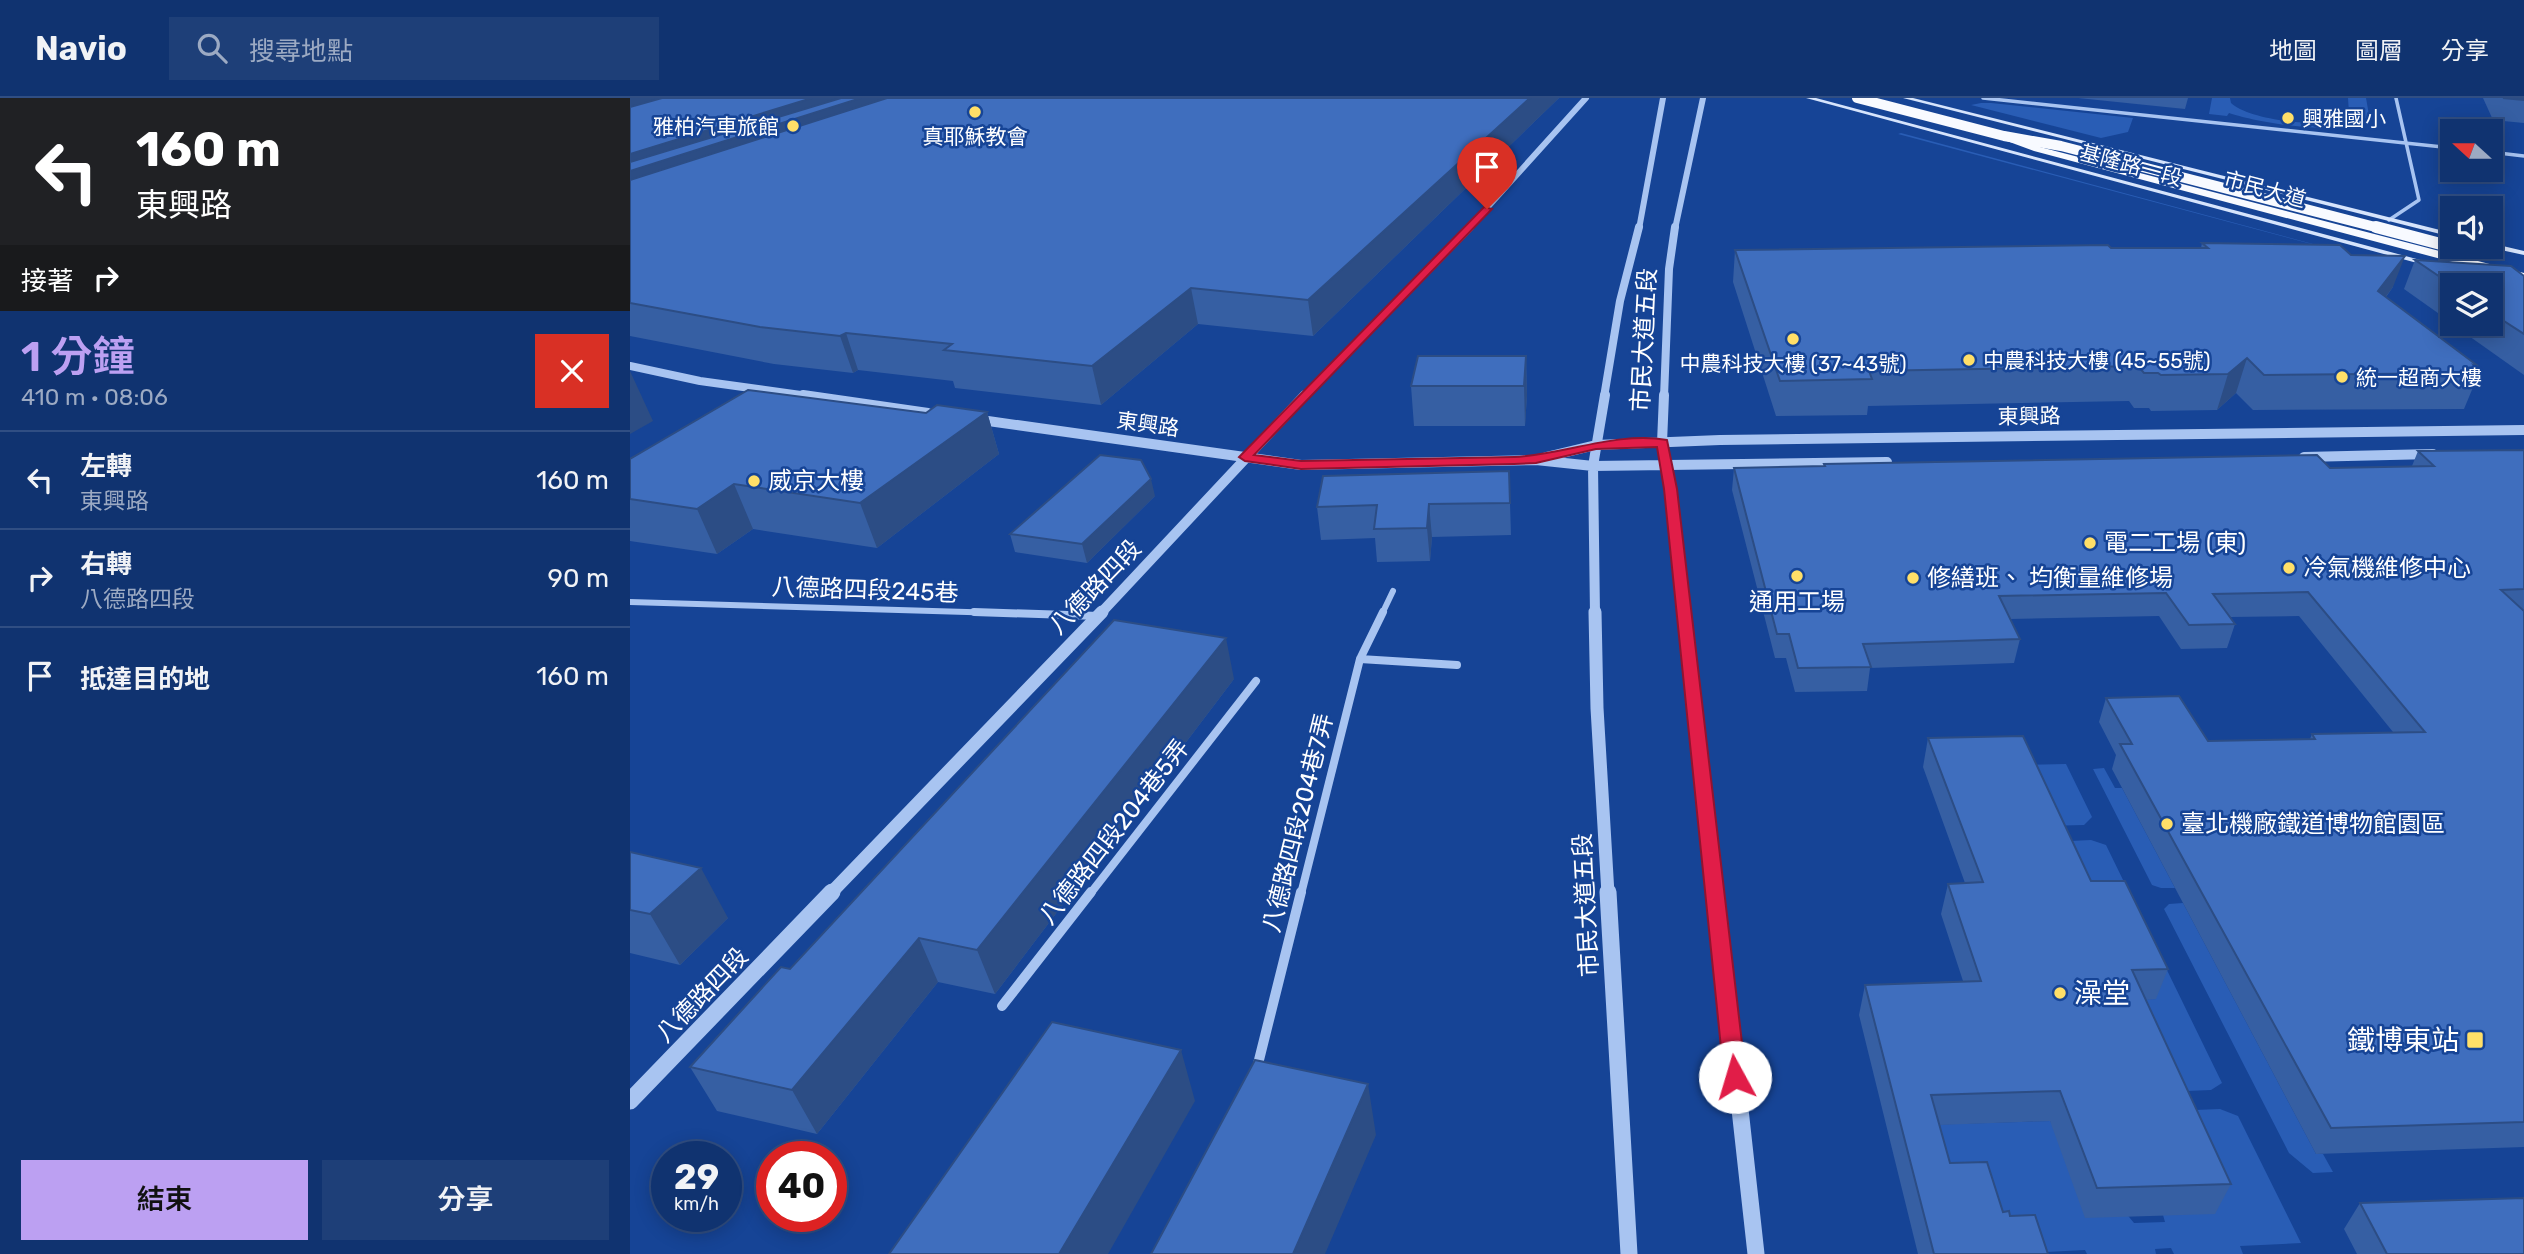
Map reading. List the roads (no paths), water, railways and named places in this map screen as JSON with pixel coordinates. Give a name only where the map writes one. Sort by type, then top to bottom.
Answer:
[{"type":"highway","points":[[1857,98],[2001,135],[2061,146],[2440,244]]},
{"type":"highway","name":"市民大道","points":[[2001,135],[2043,151],[2524,277]]},
{"type":"highway","points":[[2500,259],[2524,265]]},
{"type":"main road","name":"基隆路一段","points":[[1809,98],[2444,267]]},
{"type":"main road","name":"基隆路一段","points":[[1906,98],[2440,232]]},
{"type":"main road","points":[[1888,118],[1944,107]]},
{"type":"main road","points":[[2503,248],[2524,253]]},
{"type":"street","name":"八德路四段","points":[[630,1101],[1099,616],[1205,505],[1245,457],[1493,204],[1586,98]]},
{"type":"street","name":"市民大道五段","points":[[1629,1254],[1597,708],[1593,466],[1620,301],[1637,239],[1663,98]]},
{"type":"street","name":"市民大道五段","points":[[1703,98],[1679,202],[1669,269],[1662,443],[1667,465],[1756,1254]]},
{"type":"street","points":[[2389,219],[2419,200],[2404,144],[2396,98]]},
{"type":"street","points":[[1982,99],[2440,147]]},
{"type":"street","points":[[2503,154],[2524,156]]},
{"type":"street","points":[[630,366],[757,390],[942,415]]},
{"type":"street","points":[[747,395],[757,390]]},
{"type":"street","name":"東興路","points":[[969,419],[1301,465],[1536,460],[1593,466],[1894,462]]},
{"type":"street","name":"東興路","points":[[1536,460],[1596,445],[1862,437],[2524,430]]},
{"type":"street","points":[[2298,457],[2444,454]]},
{"type":"street","name":"八德路四段204巷7弄","points":[[1249,1083],[1256,1071],[1360,659],[1393,591]]},
{"type":"street","name":"八德路四段245巷","points":[[630,602],[1099,616]]},
{"type":"street","points":[[1360,659],[1457,665]]},
{"type":"street","name":"八德路四段204巷5弄","points":[[1002,1006],[1256,681]]},
{"type":"place","name":"真耶穌教會","points":[[975,112]]},
{"type":"place","name":"興雅國小","points":[[2288,118]]},
{"type":"place","name":"雅柏汽車旅館","points":[[793,126]]},
{"type":"place","name":"中農科技大樓 (37~43號)","points":[[1793,339]]},
{"type":"place","name":"中農科技大樓 (45~55號)","points":[[1969,360]]},
{"type":"place","name":"統一超商大樓","points":[[2342,377]]},
{"type":"place","name":"威京大樓","points":[[754,481]]},
{"type":"place","name":"電二工場 (東)","points":[[2090,543]]},
{"type":"place","name":"冷氣機維修中心","points":[[2289,568]]},
{"type":"place","name":"通用工場","points":[[1797,576]]},
{"type":"place","name":"修繕班、 均衡量維修場","points":[[1913,578]]},
{"type":"place","name":"臺北機廠鐵道博物館園區","points":[[2167,824]]},
{"type":"place","name":"澡堂","points":[[2060,993]]},
{"type":"place","name":"鐵博東站","points":[[2475,1040]]}]
